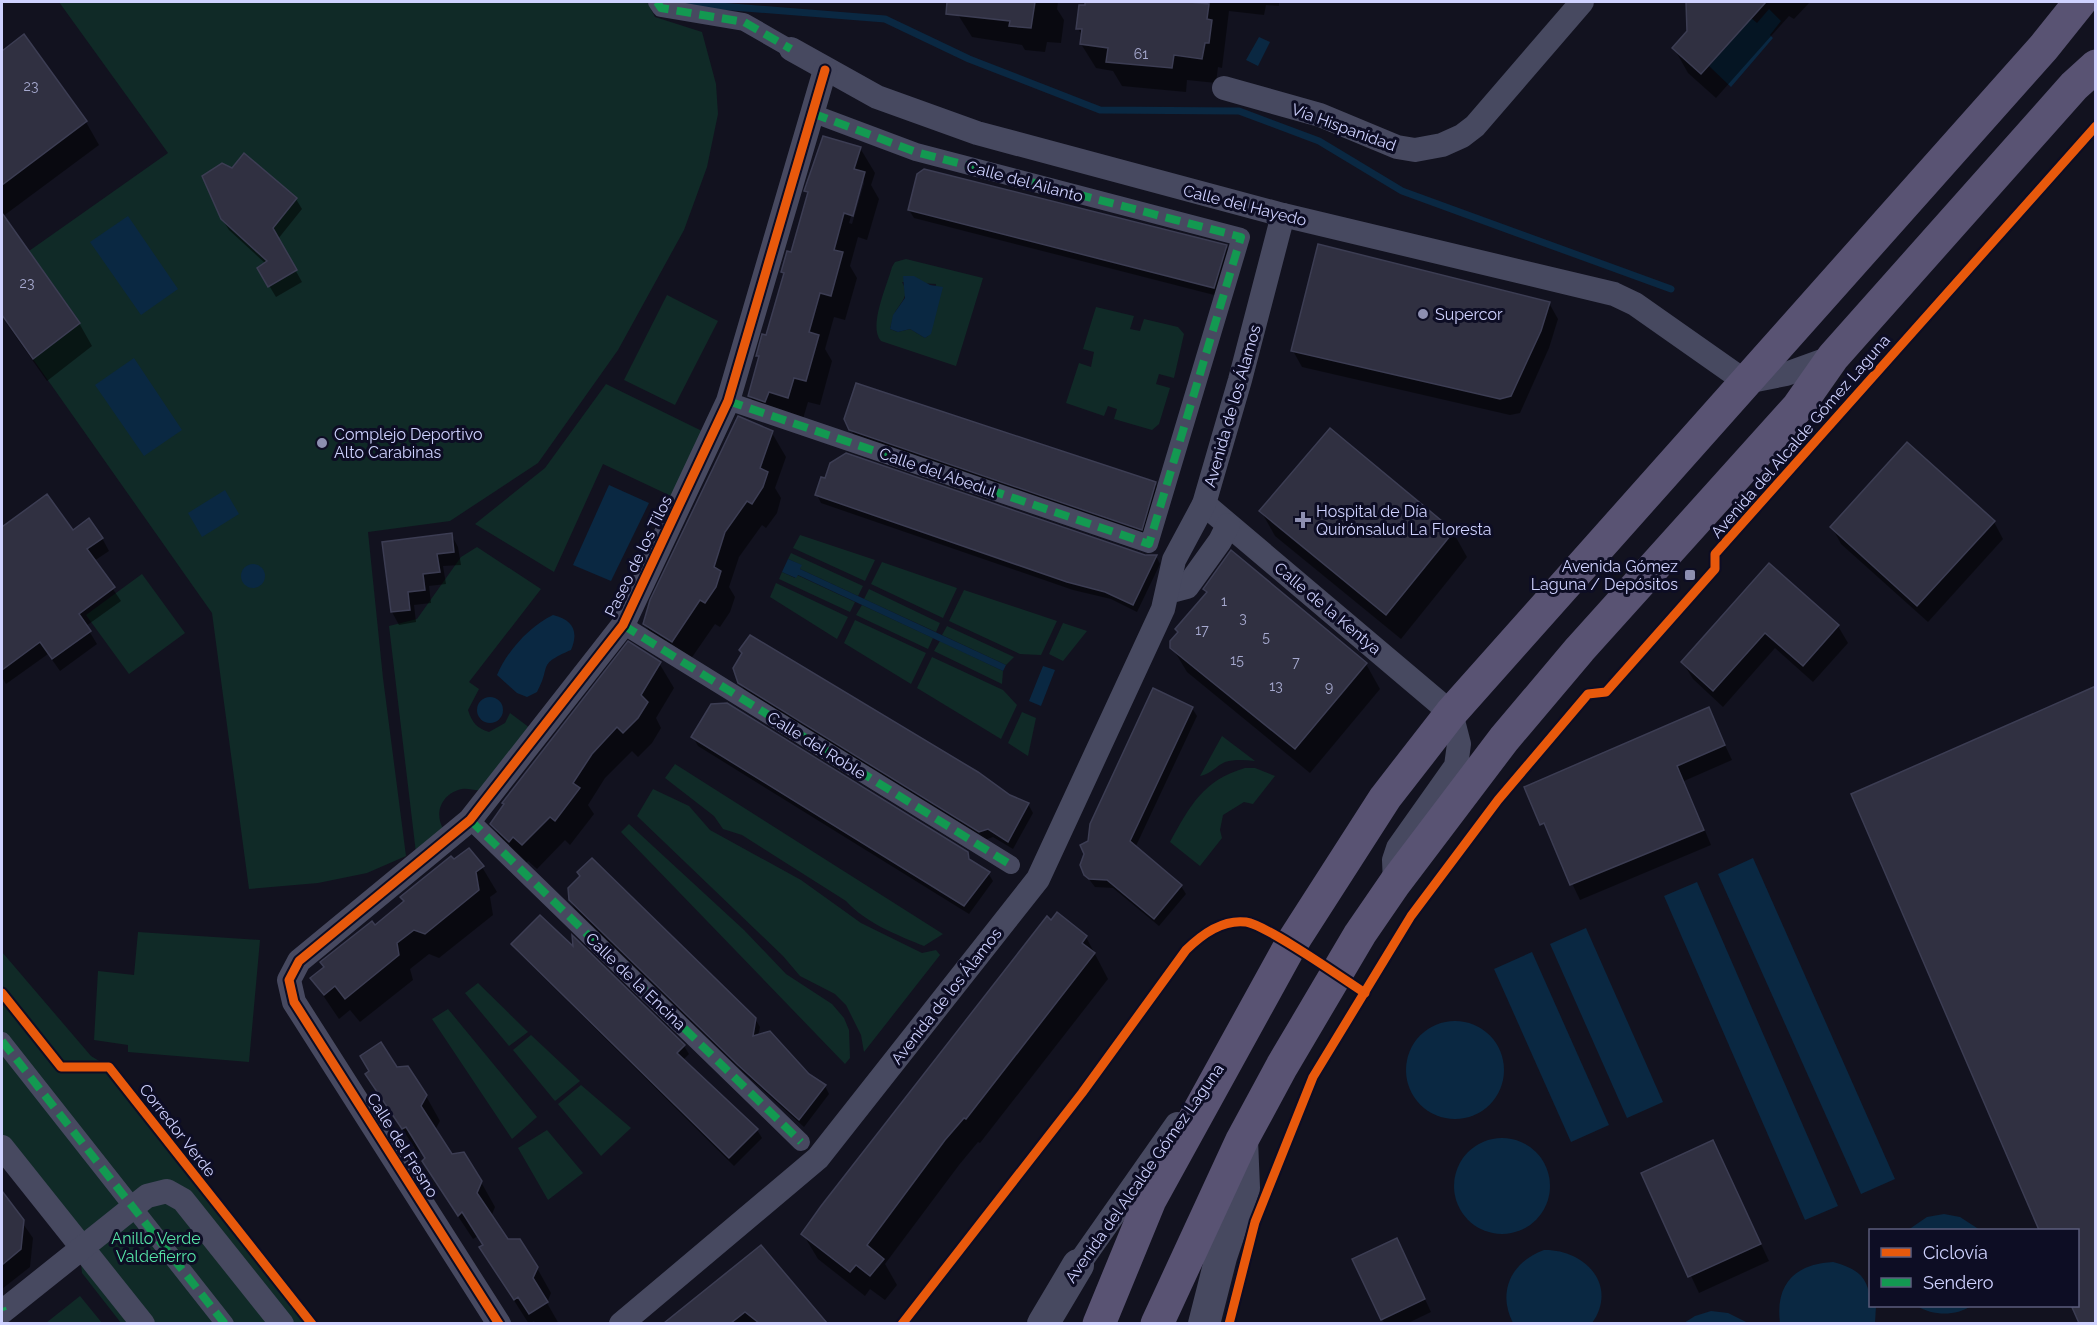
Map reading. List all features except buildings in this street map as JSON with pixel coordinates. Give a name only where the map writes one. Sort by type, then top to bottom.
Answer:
[{"type":"main road","name":"Avenida del Alcalde Gómez Laguna","points":[[1099,1323],[1150,1200],[1228,1054],[1290,945],[1385,798],[1451,713],[2044,47],[2080,2]]},
{"type":"main road","name":"Avenida del Alcalde Gómez Laguna","points":[[1157,1323],[1242,1140],[1311,1014],[1395,883],[1504,739],[1580,649],[1798,407],[1833,357],[2074,86],[2096,66]]},
{"type":"street","name":"Calle del Hayedo","points":[[657,2],[661,8],[744,22],[825,70],[877,97],[977,133],[1283,214],[1614,294],[1635,304],[1746,382]]},
{"type":"street","name":"Vía Hispanidad","points":[[1224,88],[1320,115],[1397,147],[1425,149],[1462,136],[1475,126],[1582,2]]},
{"type":"street","name":"Paseo de los Tilos","points":[[289,980],[299,961],[470,820],[623,625],[728,400],[825,70]]},
{"type":"street","name":"Calle del Ailanto","points":[[812,114],[916,152],[1241,237],[1149,544]]},
{"type":"street","name":"Avenida de los Álamos","points":[[621,1323],[818,1158],[1038,879],[1163,609],[1174,560],[1203,504],[1238,388],[1283,214]]},
{"type":"street","points":[[1746,382],[1786,374],[1833,357]]},
{"type":"street","name":"Calle del Abedul","points":[[728,400],[1149,544]]},
{"type":"street","name":"Calle de la Kentya","points":[[1203,504],[1451,713]]},
{"type":"street","points":[[1168,592],[1187,587],[1220,541],[1228,525]]},
{"type":"street","name":"Calle del Roble","points":[[623,625],[1011,865]]},
{"type":"street","points":[[1395,883],[1394,860],[1398,848],[1456,766],[1459,744],[1451,713]]},
{"type":"street","name":"Calle de la Encina","points":[[470,820],[801,1142]]},
{"type":"street","name":"Calle del Fresno","points":[[289,980],[294,1002],[499,1323]]},
{"type":"street","points":[[2,1041],[225,1323]]},
{"type":"street","name":"Avenida del Alcalde Gómez Laguna","points":[[1043,1323],[1078,1265],[1228,1054]]},
{"type":"street","points":[[1204,1323],[1221,1257],[1244,1188],[1242,1140]]},
{"type":"street","points":[[2,1147],[143,1323]]},
{"type":"street","points":[[2,1310],[133,1207],[154,1192],[167,1191],[177,1195],[282,1323]]},
{"type":"green space","name":"Complejo Deportivo Alto Carabinas","points":[[59,2],[647,2],[655,17],[702,32],[716,84],[718,114],[707,167],[684,230],[618,350],[538,463],[450,521],[368,532],[383,678],[406,856],[367,873],[318,883],[249,889],[212,613],[33,359],[80,322],[29,251],[168,153]]},
{"type":"green space","points":[[906,259],[983,278],[956,366],[881,341],[878,334],[877,316],[895,262]],"holes":[[[902,282],[936,284],[928,336],[925,338],[910,329],[898,332],[890,329],[894,313],[905,296]]]},
{"type":"green space","points":[[667,295],[718,321],[675,405],[624,380]]},
{"type":"green space","points":[[1096,307],[1134,316],[1130,329],[1140,331],[1144,319],[1178,327],[1184,334],[1174,378],[1159,374],[1156,384],[1170,388],[1159,424],[1152,430],[1114,419],[1117,409],[1108,406],[1104,416],[1066,403],[1079,363],[1091,367],[1094,352],[1083,349]]},
{"type":"green space","points":[[606,384],[702,431],[671,496],[603,464],[554,572],[475,524],[545,468]]},
{"type":"green space","points":[[800,535],[875,560],[865,581],[793,548]]},
{"type":"green space","points":[[477,547],[541,589],[469,682],[479,689],[468,710],[476,724],[489,732],[505,723],[510,713],[530,728],[481,790],[462,789],[455,791],[445,799],[441,805],[439,817],[444,830],[416,853],[389,626],[417,619],[461,557]]},
{"type":"green space","points":[[791,553],[863,586],[858,596],[800,569],[801,565],[788,559]]},
{"type":"green space","points":[[882,562],[957,588],[943,618],[871,584]]},
{"type":"green space","points":[[782,572],[795,578],[797,575],[855,602],[850,612],[779,579]]},
{"type":"green space","points":[[142,574],[185,633],[129,674],[86,615]]},
{"type":"green space","points":[[776,583],[848,617],[837,639],[770,597]]},
{"type":"green space","points":[[869,589],[940,623],[936,632],[864,599]]},
{"type":"green space","points":[[964,590],[1057,621],[1041,655],[1020,654],[949,621]]},
{"type":"green space","points":[[862,605],[933,638],[928,649],[856,615]]},
{"type":"green space","points":[[855,620],[926,653],[911,684],[844,643]]},
{"type":"green space","points":[[1063,623],[1087,631],[1063,661],[1049,654]]},
{"type":"green space","points":[[947,626],[1014,657],[1006,665],[942,635]]},
{"type":"green space","points":[[940,641],[1003,671],[1002,684],[934,651]]},
{"type":"green space","points":[[932,657],[1003,690],[1017,705],[1001,739],[917,688]]},
{"type":"green space","points":[[1022,712],[1036,718],[1028,756],[1008,743]]},
{"type":"green space","points":[[1222,736],[1255,761],[1225,762],[1200,776]]},
{"type":"green space","points":[[675,764],[943,934],[924,946],[893,933],[872,922],[846,901],[742,835],[723,829],[714,816],[665,778]]},
{"type":"green space","points":[[1245,768],[1255,768],[1275,776],[1253,804],[1244,802],[1223,815],[1220,830],[1222,838],[1200,866],[1170,842],[1191,806],[1208,787],[1231,773]]},
{"type":"green space","points":[[653,789],[689,806],[710,830],[801,880],[861,923],[922,953],[936,950],[940,955],[864,1052],[861,1035],[846,1005],[835,994],[800,976],[783,956],[637,816]]},
{"type":"green space","points":[[629,824],[744,930],[786,974],[832,1004],[844,1018],[849,1030],[850,1058],[845,1064],[621,832]]},
{"type":"green space","points":[[138,932],[260,940],[249,1062],[128,1052],[128,1045],[94,1040],[98,971],[134,975]]},
{"type":"green space","name":"Anillo Verde Valdefierro","points":[[2,952],[91,1056],[109,1067],[312,1323],[121,1323],[82,1273],[78,1238],[2,1140]]},
{"type":"green space","points":[[478,983],[528,1032],[509,1046],[465,993]]},
{"type":"green space","points":[[448,1009],[537,1117],[512,1139],[432,1019]]},
{"type":"green space","points":[[531,1035],[580,1081],[555,1101],[513,1050]]},
{"type":"green space","points":[[581,1085],[631,1128],[601,1156],[558,1104]]},
{"type":"green space","points":[[547,1130],[583,1173],[548,1200],[518,1148]]},
{"type":"green space","points":[[80,1296],[102,1323],[46,1323]]},
{"type":"water","points":[[1769,9],[1781,21],[1770,35],[1773,38],[1731,87],[1709,66],[1751,18],[1757,23]]},
{"type":"water","points":[[1259,37],[1270,42],[1258,66],[1246,60]]},
{"type":"water","points":[[128,216],[178,289],[141,315],[90,242]]},
{"type":"water","points":[[903,276],[914,276],[930,285],[943,287],[931,334],[925,338],[910,329],[898,332],[890,329],[893,315],[905,298]]},
{"type":"water","points":[[134,358],[182,430],[144,456],[95,385]]},
{"type":"water","points":[[609,485],[649,503],[611,581],[573,565]]},
{"type":"water","points":[[225,490],[239,514],[202,537],[188,513]]},
{"type":"water","points":[[788,559],[802,565],[800,569],[1006,665],[1003,671],[798,575],[796,578],[782,572]]},
{"type":"water","points":[[253,564],[262,567],[265,576],[262,585],[253,588],[244,585],[241,576],[244,567]]},
{"type":"water","points":[[553,615],[570,623],[574,632],[571,650],[553,659],[546,666],[537,692],[527,697],[517,693],[497,675],[520,640]]},
{"type":"water","points":[[1043,666],[1055,670],[1041,706],[1029,701]]},
{"type":"water","points":[[490,697],[499,701],[503,710],[499,719],[490,723],[481,719],[477,710],[481,701]]},
{"type":"water","points":[[1753,858],[1895,1179],[1861,1194],[1718,874]]},
{"type":"water","points":[[1697,882],[1838,1206],[1805,1220],[1664,896]]},
{"type":"water","points":[[1586,928],[1663,1102],[1627,1118],[1550,944]]},
{"type":"water","points":[[1532,952],[1609,1125],[1571,1142],[1494,969]]},
{"type":"water","points":[[1455,1021],[1465,1022],[1482,1029],[1496,1043],[1503,1060],[1503,1080],[1496,1097],[1482,1111],[1465,1118],[1455,1119],[1445,1118],[1428,1111],[1414,1097],[1407,1080],[1406,1070],[1407,1060],[1414,1043],[1428,1029],[1445,1022]]},
{"type":"water","points":[[1502,1138],[1520,1141],[1536,1152],[1547,1168],[1550,1186],[1547,1204],[1536,1220],[1520,1231],[1502,1234],[1484,1231],[1468,1220],[1457,1204],[1454,1186],[1457,1168],[1468,1152],[1484,1141]]},
{"type":"water","points":[[1944,1214],[1960,1217],[1978,1229],[1909,1229],[1927,1217]]},
{"type":"water","points":[[1544,1250],[1559,1251],[1572,1256],[1593,1272],[1602,1295],[1599,1309],[1592,1323],[1513,1323],[1506,1300],[1510,1279],[1523,1262]]},
{"type":"water","points":[[1833,1262],[1850,1268],[1861,1276],[1868,1288],[1869,1307],[1876,1307],[1875,1323],[1780,1323],[1781,1297],[1790,1279],[1808,1267]]},
{"type":"water","points":[[1919,1307],[1969,1307],[1958,1312],[1944,1314]]},
{"type":"water","points":[[1711,1311],[1728,1313],[1748,1323],[1684,1323],[1695,1316]]},
{"type":"waterway","points":[[681,3],[885,19],[969,59],[1100,110],[1239,111],[1319,141],[1402,191],[1671,289]]},
{"type":"marked path","points":[[657,2],[661,8],[744,22],[791,49]]},
{"type":"marked path","points":[[728,401],[1149,544],[1241,237],[916,152],[812,113]]},
{"type":"marked path","points":[[623,625],[1011,865]]},
{"type":"marked path","points":[[470,820],[801,1142]]},
{"type":"marked path","points":[[2,1041],[225,1324]]},
{"type":"cycle path","points":[[499,1324],[294,1002],[289,980],[299,961],[470,820],[623,625],[728,401],[825,70]]},
{"type":"cycle path","points":[[1229,1324],[1255,1222],[1313,1077],[1411,916],[1498,800],[1588,694],[1606,692],[1715,569],[1715,554],[2096,126]]},
{"type":"cycle path","points":[[902,1324],[1082,1093],[1186,950],[1199,938],[1229,923],[1246,922],[1256,925],[1287,942],[1365,993]]},
{"type":"cycle path","name":"Corredor Verde","points":[[2,993],[61,1067],[109,1067],[312,1324]]},
{"type":"place","name":"Supercor","points":[[1423,314]]},
{"type":"place","name":"Complejo Deportivo Alto Carabinas","points":[[322,443]]},
{"type":"place","name":"Hospital de Día Quirónsalud La Floresta","points":[[1303,520]]},
{"type":"place","name":"Avenida Gómez Laguna / Depósitos","points":[[1690,575]]}]
